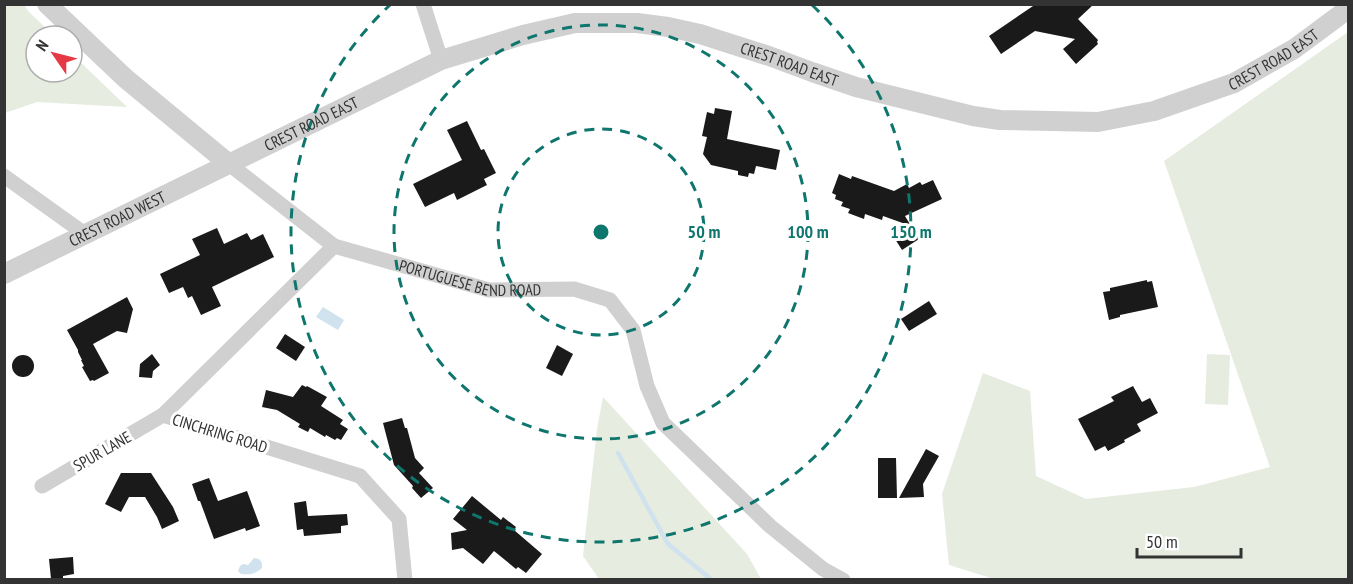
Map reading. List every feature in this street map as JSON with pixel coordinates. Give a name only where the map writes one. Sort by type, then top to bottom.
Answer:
[{"type":"street","name":"PORTUGUESE BEND ROAD","points":[[46,4],[126,78],[229,164],[334,246],[489,290],[574,289],[610,300],[633,330],[647,386],[663,423],[770,526],[824,569],[843,579]]},
{"type":"street","points":[[423,4],[441,60]]},
{"type":"street","name":"CREST ROAD EAST","points":[[229,164],[441,60],[523,35],[575,23],[637,23],[700,34],[856,87],[973,116],[1000,120],[1098,122],[1154,111],[1234,83],[1294,49],[1348,9]]},
{"type":"street","name":"CREST ROAD WEST","points":[[4,274],[229,164]]},
{"type":"street","points":[[4,176],[85,234]]},
{"type":"street","name":"CINCHRING ROAD","points":[[334,246],[163,415],[360,476],[399,519],[405,579]]},
{"type":"street","name":"SPUR LANE","points":[[42,486],[163,415]]},
{"type":"shaded area","points":[[4,5],[24,5],[42,24],[24,24],[24,84],[84,84],[84,66],[127,107],[37,102],[5,113]]},
{"type":"shaded area","points":[[1348,32],[1348,579],[997,580],[949,565],[942,494],[983,373],[1030,391],[1036,476],[1086,499],[1194,487],[1270,467],[1164,161]]},
{"type":"shaded area","points":[[1207,354],[1230,355],[1228,405],[1205,404]]},
{"type":"shaded area","points":[[603,397],[747,554],[761,579],[599,579],[583,556],[597,429]]},
{"type":"water","points":[[323,307],[344,320],[338,330],[316,317]]},
{"type":"water","points":[[254,558],[259,559],[262,568],[250,574],[241,574],[238,571],[240,566],[248,565]]},
{"type":"building","points":[[1036,4],[1094,4],[1078,19],[1098,40],[1098,44],[1076,64],[1063,49],[1075,39],[1035,31],[1001,54],[989,36]]},
{"type":"building","points":[[715,108],[732,111],[727,139],[780,150],[776,170],[756,166],[754,174],[749,173],[748,177],[738,175],[738,171],[711,165],[703,154],[707,137],[702,136],[707,112],[714,114]]},
{"type":"building","points":[[467,121],[481,150],[484,149],[496,173],[484,179],[487,185],[457,200],[454,193],[425,207],[413,184],[462,160],[447,130]]},
{"type":"building","points":[[839,174],[851,179],[852,176],[894,191],[907,184],[909,188],[920,182],[922,185],[933,180],[942,199],[905,216],[911,226],[883,216],[882,220],[865,214],[864,219],[848,213],[850,209],[841,206],[843,202],[835,199],[836,195],[832,193]]},
{"type":"building","points":[[217,228],[224,244],[247,233],[251,240],[263,234],[274,257],[212,287],[221,306],[201,315],[192,296],[188,298],[183,287],[169,293],[160,274],[200,255],[192,239]]},
{"type":"building","points":[[912,228],[919,239],[902,250],[895,239]]},
{"type":"building","points":[[1147,280],[1147,282],[1152,281],[1158,307],[1120,315],[1120,317],[1109,320],[1103,292],[1110,291],[1110,288]]},
{"type":"building","points":[[127,297],[133,309],[127,333],[117,331],[93,344],[109,373],[90,381],[82,367],[84,366],[78,350],[67,330]]},
{"type":"building","points":[[929,301],[937,314],[909,331],[901,319]]},
{"type":"building","points":[[285,334],[305,347],[296,361],[276,348]]},
{"type":"building","points":[[557,345],[573,354],[562,376],[546,368]]},
{"type":"building","points":[[152,354],[160,365],[153,371],[152,378],[139,377],[140,364]]},
{"type":"building","points":[[23,355],[33,362],[34,366],[27,376],[23,377],[13,370],[12,366],[19,356]]},
{"type":"building","points":[[302,385],[327,397],[321,406],[343,420],[340,424],[348,429],[341,440],[337,438],[335,440],[326,435],[325,437],[310,428],[308,432],[298,427],[300,424],[277,410],[262,407],[266,390],[293,397]]},
{"type":"building","points":[[1133,386],[1142,402],[1150,398],[1158,413],[1137,424],[1141,431],[1124,440],[1125,442],[1108,451],[1105,446],[1095,451],[1078,419],[1114,401],[1111,397]]},
{"type":"building","points":[[402,418],[415,458],[424,468],[419,473],[433,488],[421,498],[394,465],[383,423]]},
{"type":"building","points":[[926,449],[939,456],[923,484],[924,497],[899,498]]},
{"type":"building","points":[[878,458],[896,458],[897,498],[878,498]]},
{"type":"building","points":[[121,473],[151,473],[173,507],[179,521],[162,529],[145,497],[129,497],[121,512],[105,504]]},
{"type":"building","points":[[209,478],[218,501],[247,491],[260,526],[246,531],[245,528],[214,539],[192,484]]},
{"type":"building","points":[[472,496],[501,520],[503,517],[516,527],[514,530],[542,554],[526,573],[518,567],[516,569],[494,551],[483,564],[463,548],[452,550],[451,533],[467,530],[453,519]]},
{"type":"building","points":[[306,501],[308,516],[347,514],[348,525],[341,526],[341,533],[304,536],[303,529],[297,530],[294,503]]},
{"type":"building","points":[[73,557],[74,574],[63,576],[63,579],[51,579],[49,559]]},
{"type":"waterway","points":[[618,453],[668,544],[712,580]]}]
